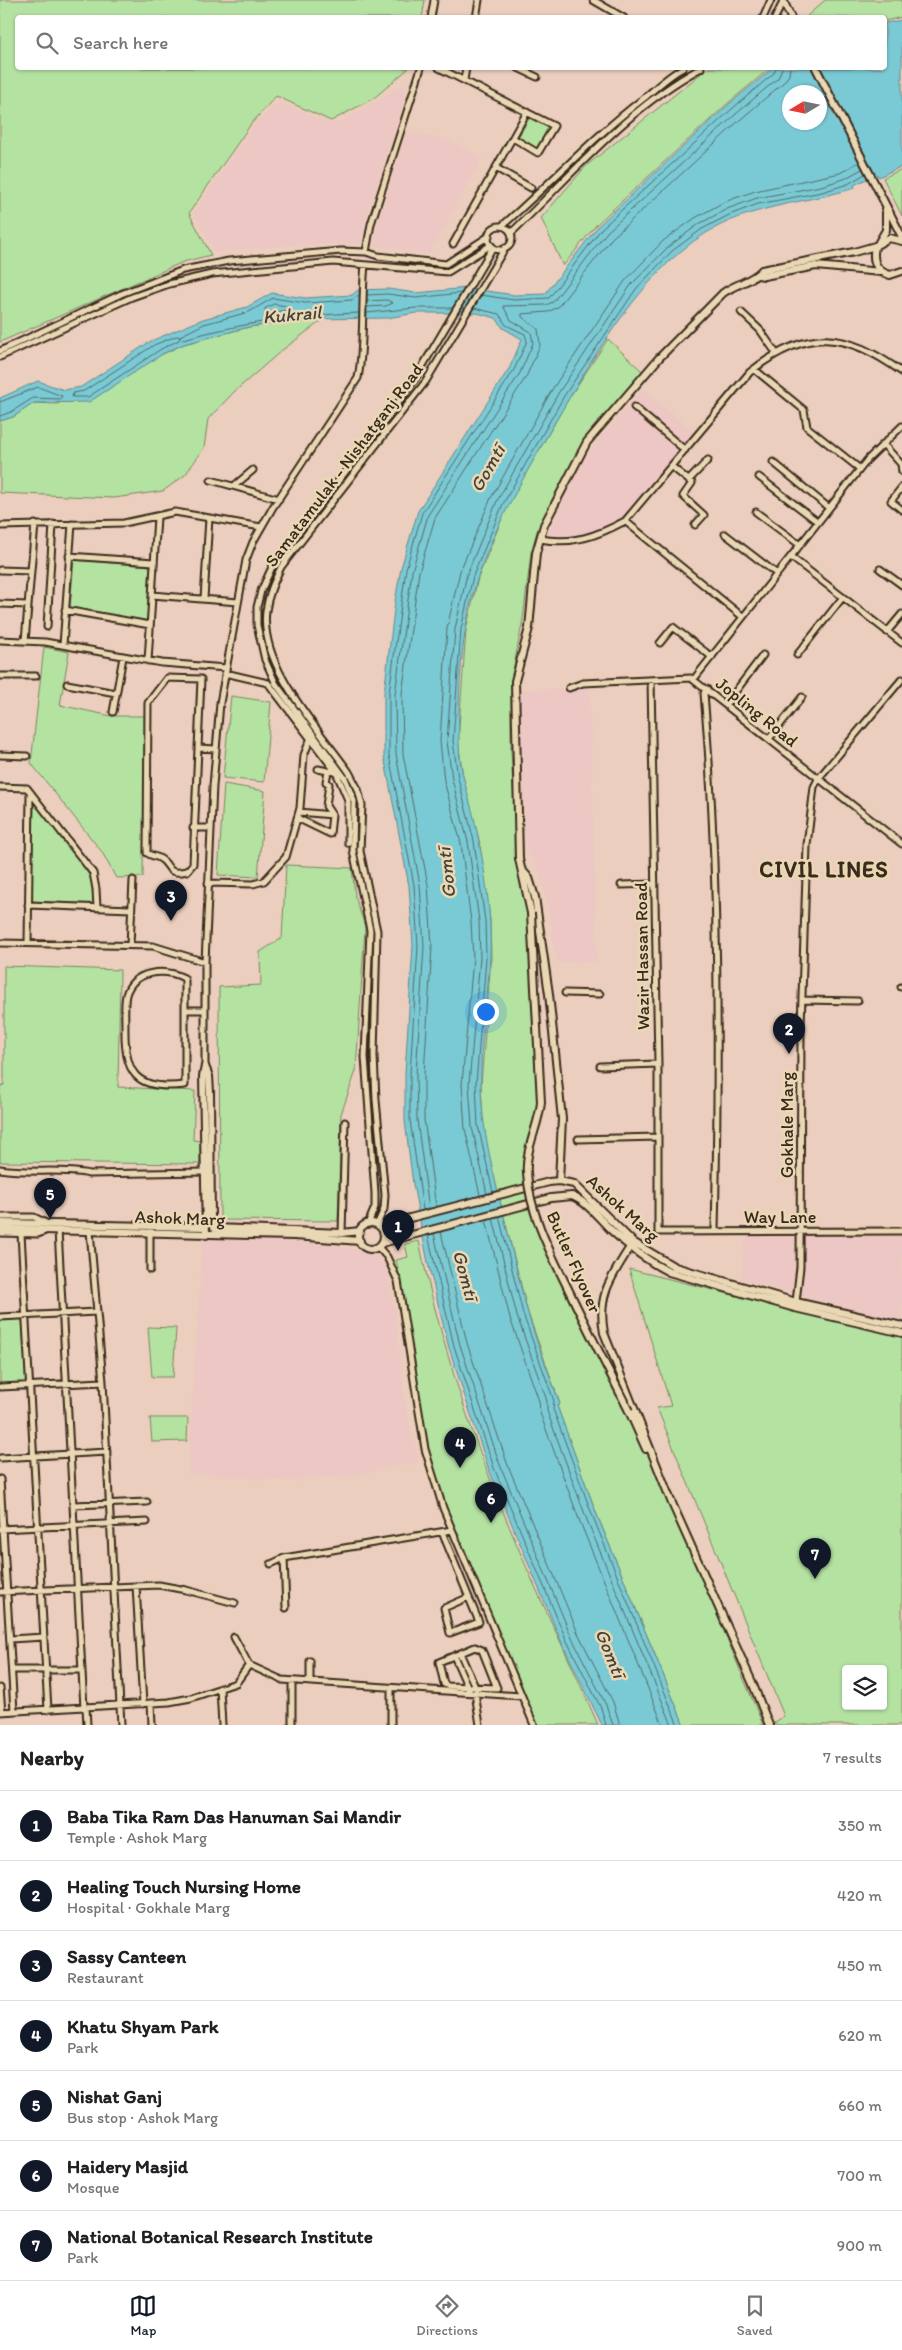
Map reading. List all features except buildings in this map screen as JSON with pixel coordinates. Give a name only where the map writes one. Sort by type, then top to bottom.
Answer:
[{"type":"main road","points":[[784,1],[790,15]]},
{"type":"main road","points":[[817,70],[902,237]]},
{"type":"main road","points":[[881,272],[873,259],[877,244],[886,230],[885,206]]},
{"type":"main road","points":[[559,1181],[561,1103],[532,898],[519,859],[518,834],[515,681],[529,628],[536,553],[540,539],[564,483],[587,442],[659,358],[717,298],[734,285],[758,275],[762,270],[854,252],[889,238],[902,241]]},
{"type":"main road","points":[[758,275],[764,276],[816,266],[881,272],[902,278]]},
{"type":"main road","points":[[895,275],[902,272]]},
{"type":"main road","name":"Butler Flyover","points":[[532,898],[531,913],[541,1102],[539,1120],[527,1154],[527,1173],[536,1213],[548,1247],[671,1501]]},
{"type":"main road","points":[[205,1066],[203,1076],[206,1235]]},
{"type":"main road","name":"Ashok Marg","points":[[205,1066],[209,1076],[210,1092],[211,1222],[214,1228],[218,1230],[342,1233],[360,1231]]},
{"type":"main road","name":"Ashok Marg","points":[[378,1225],[559,1181],[574,1184],[633,1242],[675,1267],[796,1302],[902,1326]]},
{"type":"main road","points":[[579,1199],[582,1190]]},
{"type":"main road","name":"Ashok Marg","points":[[380,1245],[552,1198],[572,1196],[579,1199],[630,1247],[653,1264],[669,1272],[795,1308],[902,1333]]},
{"type":"main road","points":[[0,1223],[29,1227]]},
{"type":"main road","points":[[368,1224],[378,1225],[383,1232],[380,1245],[368,1248],[360,1241],[360,1231],[368,1224]]},
{"type":"main road","points":[[0,1229],[47,1226]]},
{"type":"main road","name":"Ashok Marg","points":[[47,1226],[205,1227]]},
{"type":"main road","name":"Ashok Marg","points":[[47,1226],[58,1230],[295,1236],[360,1241]]},
{"type":"main road","points":[[630,1247],[602,1299],[601,1316],[615,1363],[671,1501],[752,1682],[769,1725]]},
{"type":"street","points":[[432,15],[434,0]]},
{"type":"street","points":[[476,15],[479,0]]},
{"type":"street","points":[[593,0],[619,15]]},
{"type":"street","points":[[764,15],[771,0]]},
{"type":"street","points":[[777,15],[784,1]]},
{"type":"street","points":[[366,252],[371,224],[419,70]]},
{"type":"street","points":[[444,70],[554,126],[538,153],[513,138]]},
{"type":"street","points":[[464,80],[466,70]]},
{"type":"street","points":[[522,70],[537,77]]},
{"type":"street","points":[[0,351],[103,303],[183,270],[229,261],[344,251],[366,252],[386,257],[446,264],[489,236],[493,228],[502,226],[537,195],[578,153],[678,70]]},
{"type":"street","points":[[0,357],[106,309],[169,284],[212,274],[343,263],[365,267],[384,266],[448,272],[492,246],[505,248],[511,242],[511,233],[575,168],[655,97],[698,70]]},
{"type":"street","points":[[453,244],[527,112]]},
{"type":"street","points":[[496,168],[531,188]]},
{"type":"street","points":[[502,226],[511,233]]},
{"type":"street","points":[[489,236],[492,246]]},
{"type":"street","name":"Samatamulak - Nishatganj Road","points":[[368,1224],[375,1207],[376,1194],[365,1057],[370,930],[353,850],[354,801],[345,778],[331,757],[276,684],[259,643],[257,607],[261,591],[273,565],[396,406],[457,311],[492,246]]},
{"type":"street","name":"Samatamulak - Nishatganj Road","points":[[378,1225],[384,1209],[386,1195],[376,1100],[374,1056],[378,944],[360,851],[362,805],[358,789],[349,772],[284,680],[273,656],[266,632],[265,612],[270,591],[281,567],[426,381],[505,248]]},
{"type":"street","points":[[343,263],[344,251]]},
{"type":"street","points":[[384,266],[386,257]]},
{"type":"street","points":[[205,1066],[205,962],[216,750],[225,671],[246,560],[261,527],[358,378],[361,363],[365,267]]},
{"type":"street","points":[[741,312],[760,330],[776,354]]},
{"type":"street","points":[[540,539],[568,542],[586,539],[602,534],[626,521],[754,369],[790,347],[813,341],[839,340],[865,348],[902,372]]},
{"type":"street","points":[[754,369],[804,410],[807,427],[860,469]]},
{"type":"street","points":[[634,407],[685,450]]},
{"type":"street","points":[[694,679],[860,469],[902,426]]},
{"type":"street","points":[[883,444],[901,464],[902,472]]},
{"type":"street","points":[[689,480],[708,460]]},
{"type":"street","points":[[773,462],[829,508]]},
{"type":"street","points":[[672,466],[692,483],[683,496],[704,515],[695,525]]},
{"type":"street","points":[[234,486],[253,470]]},
{"type":"street","points":[[760,477],[818,522]]},
{"type":"street","points":[[211,480],[279,499]]},
{"type":"street","points":[[902,487],[891,501],[902,510]]},
{"type":"street","points":[[0,526],[124,523],[175,512],[261,527]]},
{"type":"street","points":[[756,512],[800,545]]},
{"type":"street","points":[[148,661],[157,516]]},
{"type":"street","points":[[204,600],[208,518]]},
{"type":"street","points":[[626,521],[743,617]]},
{"type":"street","points":[[25,641],[35,524]]},
{"type":"street","points":[[47,627],[53,524]]},
{"type":"street","points":[[63,645],[72,524]]},
{"type":"street","points":[[724,534],[777,574]]},
{"type":"street","points":[[70,556],[154,562]]},
{"type":"street","points":[[791,557],[902,643]]},
{"type":"street","points":[[880,569],[902,585]]},
{"type":"street","points":[[0,570],[31,571]]},
{"type":"street","points":[[152,595],[238,602]]},
{"type":"street","points":[[797,655],[843,597]]},
{"type":"street","points":[[0,604],[28,605]]},
{"type":"street","points":[[65,610],[150,625]]},
{"type":"street","points":[[887,632],[902,614]]},
{"type":"street","points":[[660,643],[673,627],[712,656]]},
{"type":"street","points":[[0,640],[63,645],[148,661],[225,671],[268,682],[336,772],[348,800],[348,843]]},
{"type":"street","points":[[726,704],[762,655]]},
{"type":"street","points":[[113,712],[123,656]]},
{"type":"street","points":[[0,676],[36,676]]},
{"type":"street","points":[[167,678],[201,679],[198,748],[193,828],[193,864],[187,871],[174,872],[168,869],[158,857],[147,853],[148,703],[167,678]]},
{"type":"street","name":"Jopling Road","points":[[569,688],[583,683],[694,679],[902,844]]},
{"type":"street","name":"Gokhale Marg","points":[[796,1302],[800,1268],[802,1000],[806,845],[814,787],[818,779],[902,679]]},
{"type":"street","name":"Wazir Hassan Road","points":[[651,680],[658,1064],[658,1232]]},
{"type":"street","points":[[67,684],[116,694]]},
{"type":"street","points":[[707,689],[704,693],[711,773],[718,933],[718,1094],[715,1231]]},
{"type":"street","points":[[769,739],[802,697]]},
{"type":"street","points":[[208,883],[253,884],[264,882],[286,857],[299,812],[304,754],[310,740]]},
{"type":"street","points":[[198,748],[216,750]]},
{"type":"street","points":[[0,755],[27,756]]},
{"type":"street","points":[[318,769],[336,772]]},
{"type":"street","points":[[297,818],[330,834],[332,814],[326,806],[329,784],[326,782],[328,771]]},
{"type":"street","points":[[0,787],[27,788],[93,873],[96,889],[96,908]]},
{"type":"street","points":[[28,943],[30,793]]},
{"type":"street","points":[[299,812],[332,814]]},
{"type":"street","points":[[193,828],[211,828]]},
{"type":"street","points":[[130,945],[132,880]]},
{"type":"street","points":[[621,885],[655,884]]},
{"type":"street","points":[[28,905],[131,909]]},
{"type":"street","points":[[0,943],[153,946],[205,962]]},
{"type":"street","points":[[151,972],[173,972],[184,978],[185,981],[185,1010],[185,1085],[155,1085],[141,1080],[130,1070],[124,1050],[126,995],[132,985],[139,977],[151,972]]},
{"type":"street","points":[[565,993],[600,994]]},
{"type":"street","points":[[802,1000],[858,1001]]},
{"type":"street","points":[[185,1010],[206,1010]]},
{"type":"street","points":[[600,1066],[658,1064]]},
{"type":"street","points":[[342,1233],[345,1122]]},
{"type":"street","points":[[578,1139],[658,1137]]},
{"type":"street","points":[[0,1169],[18,1172],[64,1173],[75,1171],[89,1174],[205,1172]]},
{"type":"street","name":"Ashok Marg","points":[[0,1216],[34,1217],[47,1226],[38,1234],[0,1233]]},
{"type":"street","points":[[58,1230],[82,1670],[87,1725]]},
{"type":"street","points":[[90,1230],[103,1382],[122,1725]]},
{"type":"street","name":"Way Lane","points":[[658,1232],[902,1231]]},
{"type":"street","points":[[150,1232],[150,1270]]},
{"type":"street","points":[[21,1234],[48,1710]]},
{"type":"street","points":[[380,1245],[398,1281],[426,1449],[452,1530],[534,1725]]},
{"type":"street","points":[[0,1317],[96,1312]]},
{"type":"street","points":[[0,1387],[103,1382]]},
{"type":"street","points":[[0,1458],[107,1452]]},
{"type":"street","points":[[0,1479],[14,1712]]},
{"type":"street","points":[[74,1505],[147,1502]]},
{"type":"street","points":[[2,1529],[147,1522]]},
{"type":"street","points":[[271,1564],[284,1558],[452,1530]]},
{"type":"street","points":[[442,1532],[469,1597],[479,1622],[450,1633],[444,1608],[469,1597]]},
{"type":"street","points":[[284,1558],[286,1608]]},
{"type":"street","points":[[0,1592],[159,1585],[186,1590],[235,1604]]},
{"type":"street","points":[[136,1586],[143,1704]]},
{"type":"street","points":[[10,1639],[44,1637]]},
{"type":"street","points":[[234,1637],[249,1665],[282,1680],[391,1689],[521,1696]]},
{"type":"street","points":[[454,1656],[468,1687],[474,1692],[495,1689],[498,1686],[482,1650],[475,1647],[439,1662],[443,1682],[448,1686],[468,1687]]},
{"type":"street","points":[[460,1653],[474,1692],[480,1725]]},
{"type":"street","points":[[310,1661],[310,1682]]},
{"type":"street","points":[[0,1688],[1,1712],[143,1704],[191,1698],[236,1683],[249,1665]]},
{"type":"street","points":[[12,1670],[82,1670]]},
{"type":"street","points":[[292,1681],[292,1725]]},
{"type":"street","points":[[220,1688],[222,1725]]},
{"type":"street","points":[[391,1689],[391,1725]]},
{"type":"street","points":[[151,1703],[152,1725]]},
{"type":"shaded area","points":[[402,85],[407,93],[367,212],[361,244],[286,245],[215,252],[194,213],[254,125],[280,102],[325,122],[337,124]]},
{"type":"shaded area","points":[[407,131],[453,142],[482,158],[429,254],[375,245],[379,218]]},
{"type":"shaded area","points":[[642,390],[694,432],[626,516],[608,527],[585,535],[563,537],[547,535],[575,475],[592,448]]},
{"type":"shaded area","points":[[589,687],[597,962],[557,962],[549,910],[539,869],[526,850],[519,691]]},
{"type":"shaded area","points":[[746,1234],[902,1236],[902,1324],[741,1278]]},
{"type":"shaded area","points":[[203,1237],[308,1240],[375,1254],[386,1266],[395,1314],[406,1410],[419,1462],[341,1477],[315,1477],[292,1481],[188,1473]]},
{"type":"green space","points":[[0,0],[425,0],[422,15],[15,15],[15,70],[407,70],[374,98],[331,121],[276,96],[251,124],[189,213],[211,255],[183,262],[0,342]]},
{"type":"green space","points":[[825,0],[902,0],[902,17],[887,21],[887,15],[808,15]]},
{"type":"green space","points":[[706,70],[768,70],[727,104],[597,224],[563,266],[541,218],[586,166]]},
{"type":"green space","points":[[530,117],[550,128],[538,150],[518,138]]},
{"type":"green space","points":[[902,169],[902,216],[883,178]]},
{"type":"green space","points":[[325,318],[281,351],[234,392],[208,419],[204,448],[185,475],[163,491],[114,498],[0,493],[0,421],[13,417],[34,403],[57,404],[184,344],[249,327]]},
{"type":"green space","points":[[608,339],[643,372],[583,442],[537,531],[531,553],[523,619],[511,681],[511,751],[517,864],[528,910],[540,1096],[526,1165],[538,1220],[609,1376],[665,1490],[763,1725],[684,1725],[597,1515],[557,1406],[560,1404],[528,1313],[488,1153],[483,1125],[481,1084],[491,958],[490,920],[479,840],[463,777],[458,741],[466,630],[478,578],[507,506],[569,398]]},
{"type":"green space","points":[[74,560],[150,566],[147,621],[70,608]]},
{"type":"green space","points":[[44,647],[69,652],[60,705],[111,716],[145,716],[143,877],[116,878],[102,852],[31,763]]},
{"type":"green space","points":[[231,696],[271,702],[264,782],[223,778]]},
{"type":"green space","points":[[224,784],[265,791],[258,877],[218,875]]},
{"type":"green space","points":[[34,803],[83,865],[91,879],[94,904],[31,901]]},
{"type":"green space","points":[[286,865],[352,868],[355,896],[365,927],[356,1071],[341,1114],[338,1221],[220,1220],[219,987],[261,985],[260,952],[282,938]]},
{"type":"green space","points":[[4,966],[120,970],[118,1087],[195,1091],[193,1140],[200,1141],[200,1164],[0,1162],[0,1086],[4,1085]]},
{"type":"green space","points":[[419,1241],[449,1357],[487,1471],[527,1567],[598,1725],[536,1725],[453,1528],[427,1446],[396,1260],[408,1257],[405,1244]]},
{"type":"green space","points":[[629,1269],[902,1337],[902,1725],[775,1725],[774,1723],[784,1716],[657,1408],[671,1406]]},
{"type":"green space","points":[[22,1318],[26,1384],[0,1386],[0,1319]]},
{"type":"green space","points":[[148,1327],[176,1328],[173,1377],[152,1377]]},
{"type":"green space","points":[[150,1418],[188,1418],[187,1441],[152,1442]]},
{"type":"water","points":[[902,20],[902,166],[879,177],[877,174],[854,185],[855,188],[742,216],[706,233],[681,251],[657,274],[613,329],[593,359],[557,418],[506,511],[490,545],[477,580],[467,619],[464,640],[460,681],[459,752],[480,844],[489,911],[490,965],[482,1046],[481,1087],[483,1119],[495,1182],[525,1304],[560,1404],[557,1406],[597,1515],[684,1725],[602,1725],[561,1641],[489,1470],[449,1348],[428,1263],[413,1184],[405,1121],[405,1074],[413,945],[409,886],[384,756],[384,693],[395,602],[401,568],[418,511],[510,367],[522,339],[503,328],[496,318],[477,313],[416,313],[387,318],[310,319],[249,327],[184,344],[164,353],[89,402],[34,403],[13,417],[0,421],[0,398],[38,381],[64,390],[81,387],[151,341],[203,319],[247,307],[272,293],[305,298],[352,295],[358,290],[388,289],[416,293],[467,288],[514,295],[545,294],[599,225],[728,105],[771,70],[887,70],[887,23]]},
{"type":"place","name":"Sassy Canteen","points":[[171,921]]},
{"type":"place","name":"Healing Touch Nursing Home","points":[[789,1054]]},
{"type":"place","name":"Nishat Ganj","points":[[50,1219]]},
{"type":"place","name":"Baba Tika Ram Das Hanuman Sai Mandir","points":[[398,1251]]},
{"type":"place","name":"Khatu Shyam Park","points":[[460,1468]]},
{"type":"place","name":"Haidery Masjid","points":[[491,1523]]},
{"type":"place","name":"National Botanical Research Institute","points":[[815,1579]]},
{"type":"district","name":"CIVIL LINES","points":[[824,869]]},
{"type":"water label","name":"Kukrail","points":[[292,314]]},
{"type":"water label","name":"Gomtī","points":[[487,468]]},
{"type":"water label","name":"Gomtī","points":[[446,873]]},
{"type":"water label","name":"Gomtī","points":[[466,1275]]},
{"type":"water label","name":"Gomtī","points":[[611,1653]]}]
